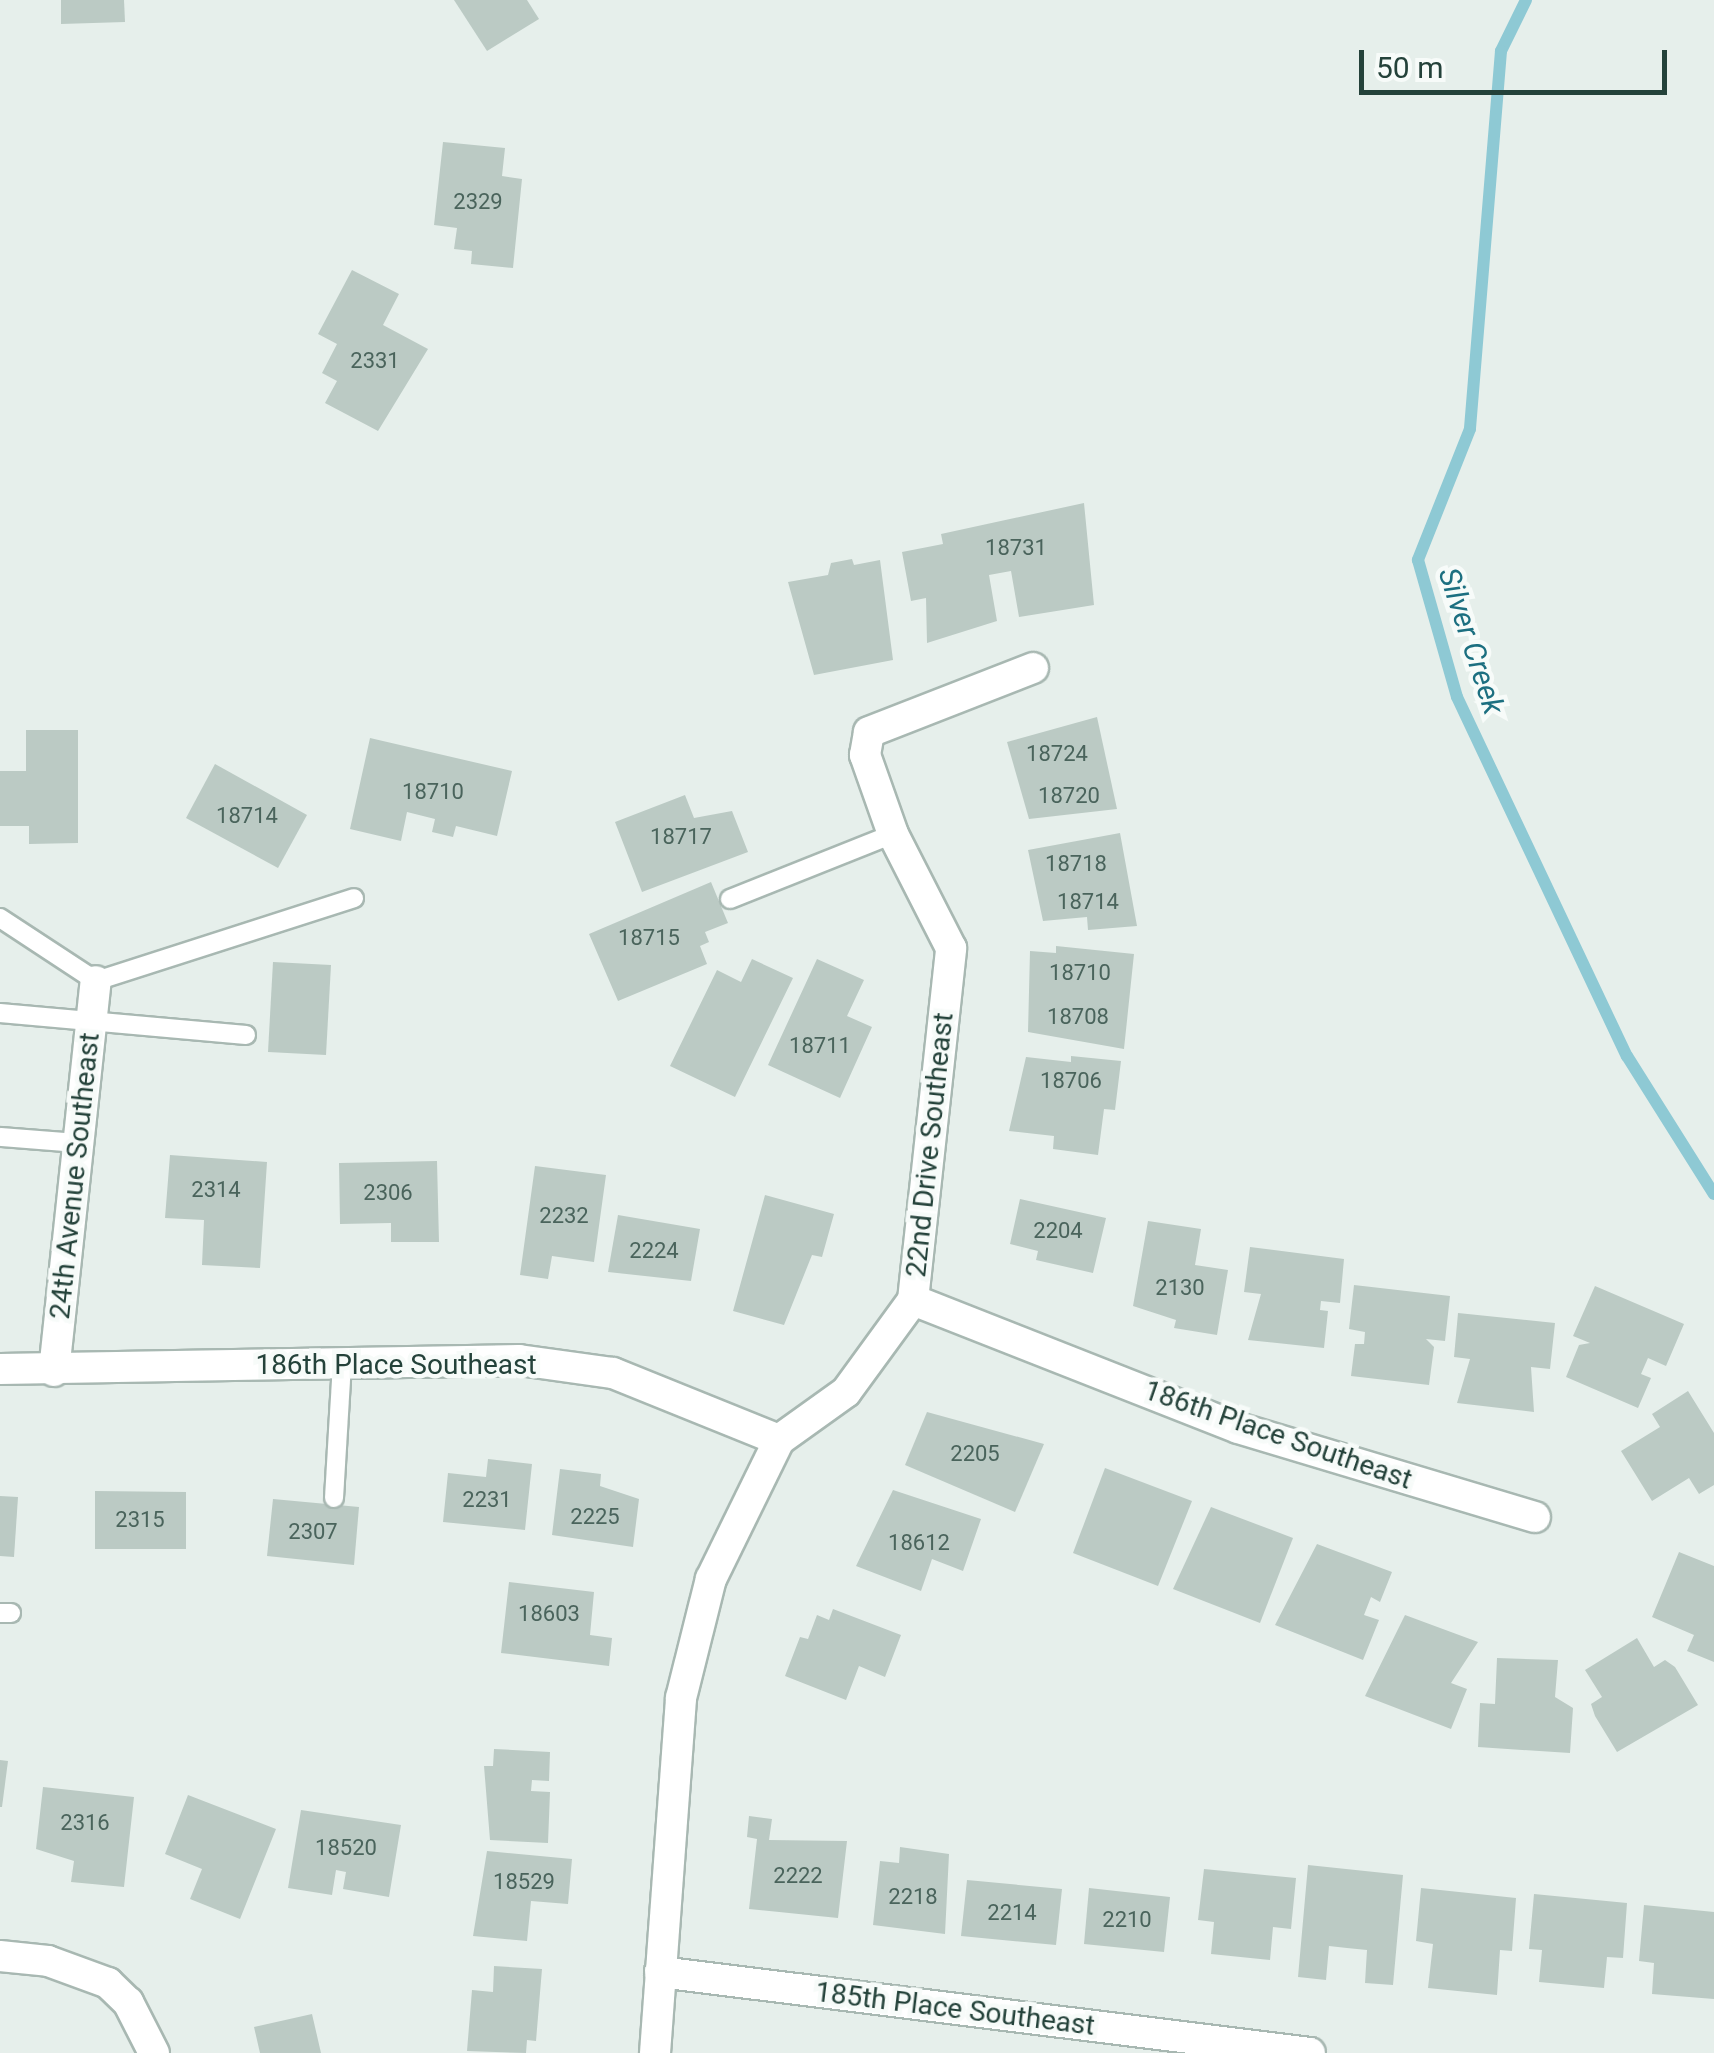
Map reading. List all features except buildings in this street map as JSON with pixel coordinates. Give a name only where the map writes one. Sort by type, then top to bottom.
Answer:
[{"type":"street","name":"22nd Drive Southeast","points":[[654,2053],[681,1698],[710,1579],[779,1440],[846,1392],[913,1300],[951,948],[892,834],[865,755],[869,732],[1033,668]]},
{"type":"street","name":"24th Avenue Southeast","points":[[54,1371],[96,981]]},
{"type":"street","name":"186th Place Southeast","points":[[913,1300],[1238,1428],[1535,1517]]},
{"type":"street","name":"186th Place Southeast","points":[[0,1369],[519,1360],[613,1373],[779,1440]]},
{"type":"street","points":[[0,1956],[48,1961],[108,1983],[128,2002],[154,2053]]},
{"type":"street","name":"185th Place Southeast","points":[[660,1972],[1310,2053]]},
{"type":"lane","points":[[730,899],[892,834]]},
{"type":"lane","points":[[0,918],[96,981],[354,898]]},
{"type":"lane","points":[[0,1014],[91,1025],[246,1035]]},
{"type":"lane","points":[[0,1137],[78,1143]]},
{"type":"lane","points":[[334,1498],[342,1364]]},
{"type":"waterway","name":"Silver Creek","points":[[1526,0],[1501,51],[1470,429],[1418,560],[1457,697],[1627,1056],[1714,1194]]}]
